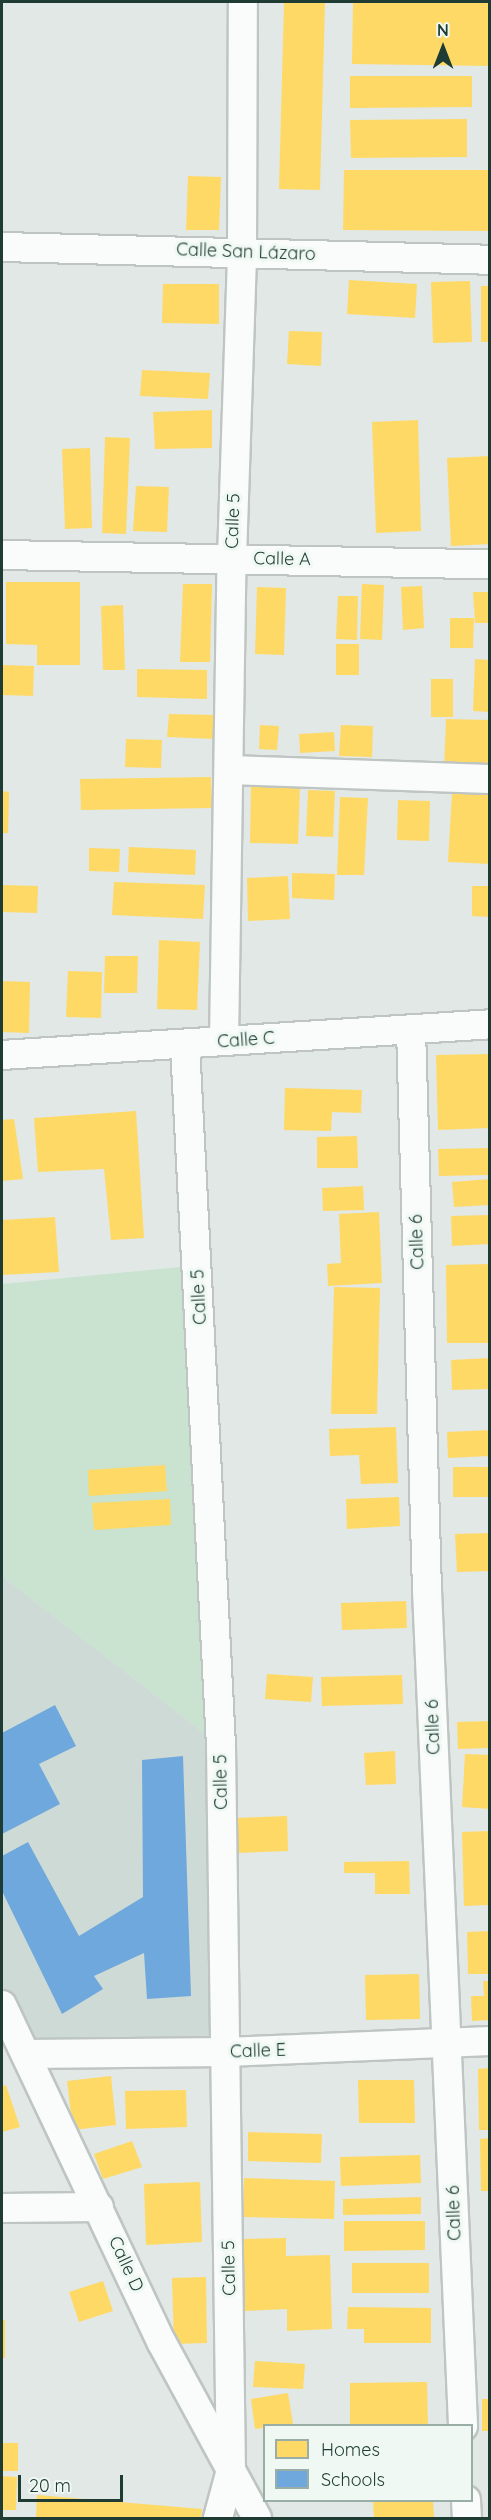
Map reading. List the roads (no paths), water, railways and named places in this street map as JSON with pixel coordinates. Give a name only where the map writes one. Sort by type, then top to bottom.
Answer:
[{"type":"street","name":"Calle 5","points":[[224,1041],[232,558],[242,251],[243,2]]},
{"type":"street","name":"Calle San Lázaro","points":[[2,247],[242,251],[489,260]]},
{"type":"street","name":"Calle A","points":[[2,555],[489,564]]},
{"type":"street","points":[[230,770],[489,779]]},
{"type":"street","name":"Calle C","points":[[2,1055],[489,1024]]},
{"type":"street","name":"Calle 6","points":[[411,1029],[427,1590],[463,2424]]},
{"type":"street","name":"Calle 5","points":[[185,1045],[220,1736],[231,2470],[218,2518]]},
{"type":"street","name":"Calle D","points":[[2,2005],[162,2343],[257,2518]]},
{"type":"street","name":"Calle E","points":[[27,2054],[226,2052],[489,2041]]},
{"type":"street","points":[[2,2208],[99,2207]]},
{"type":"street","points":[[466,2502],[467,2518]]}]
